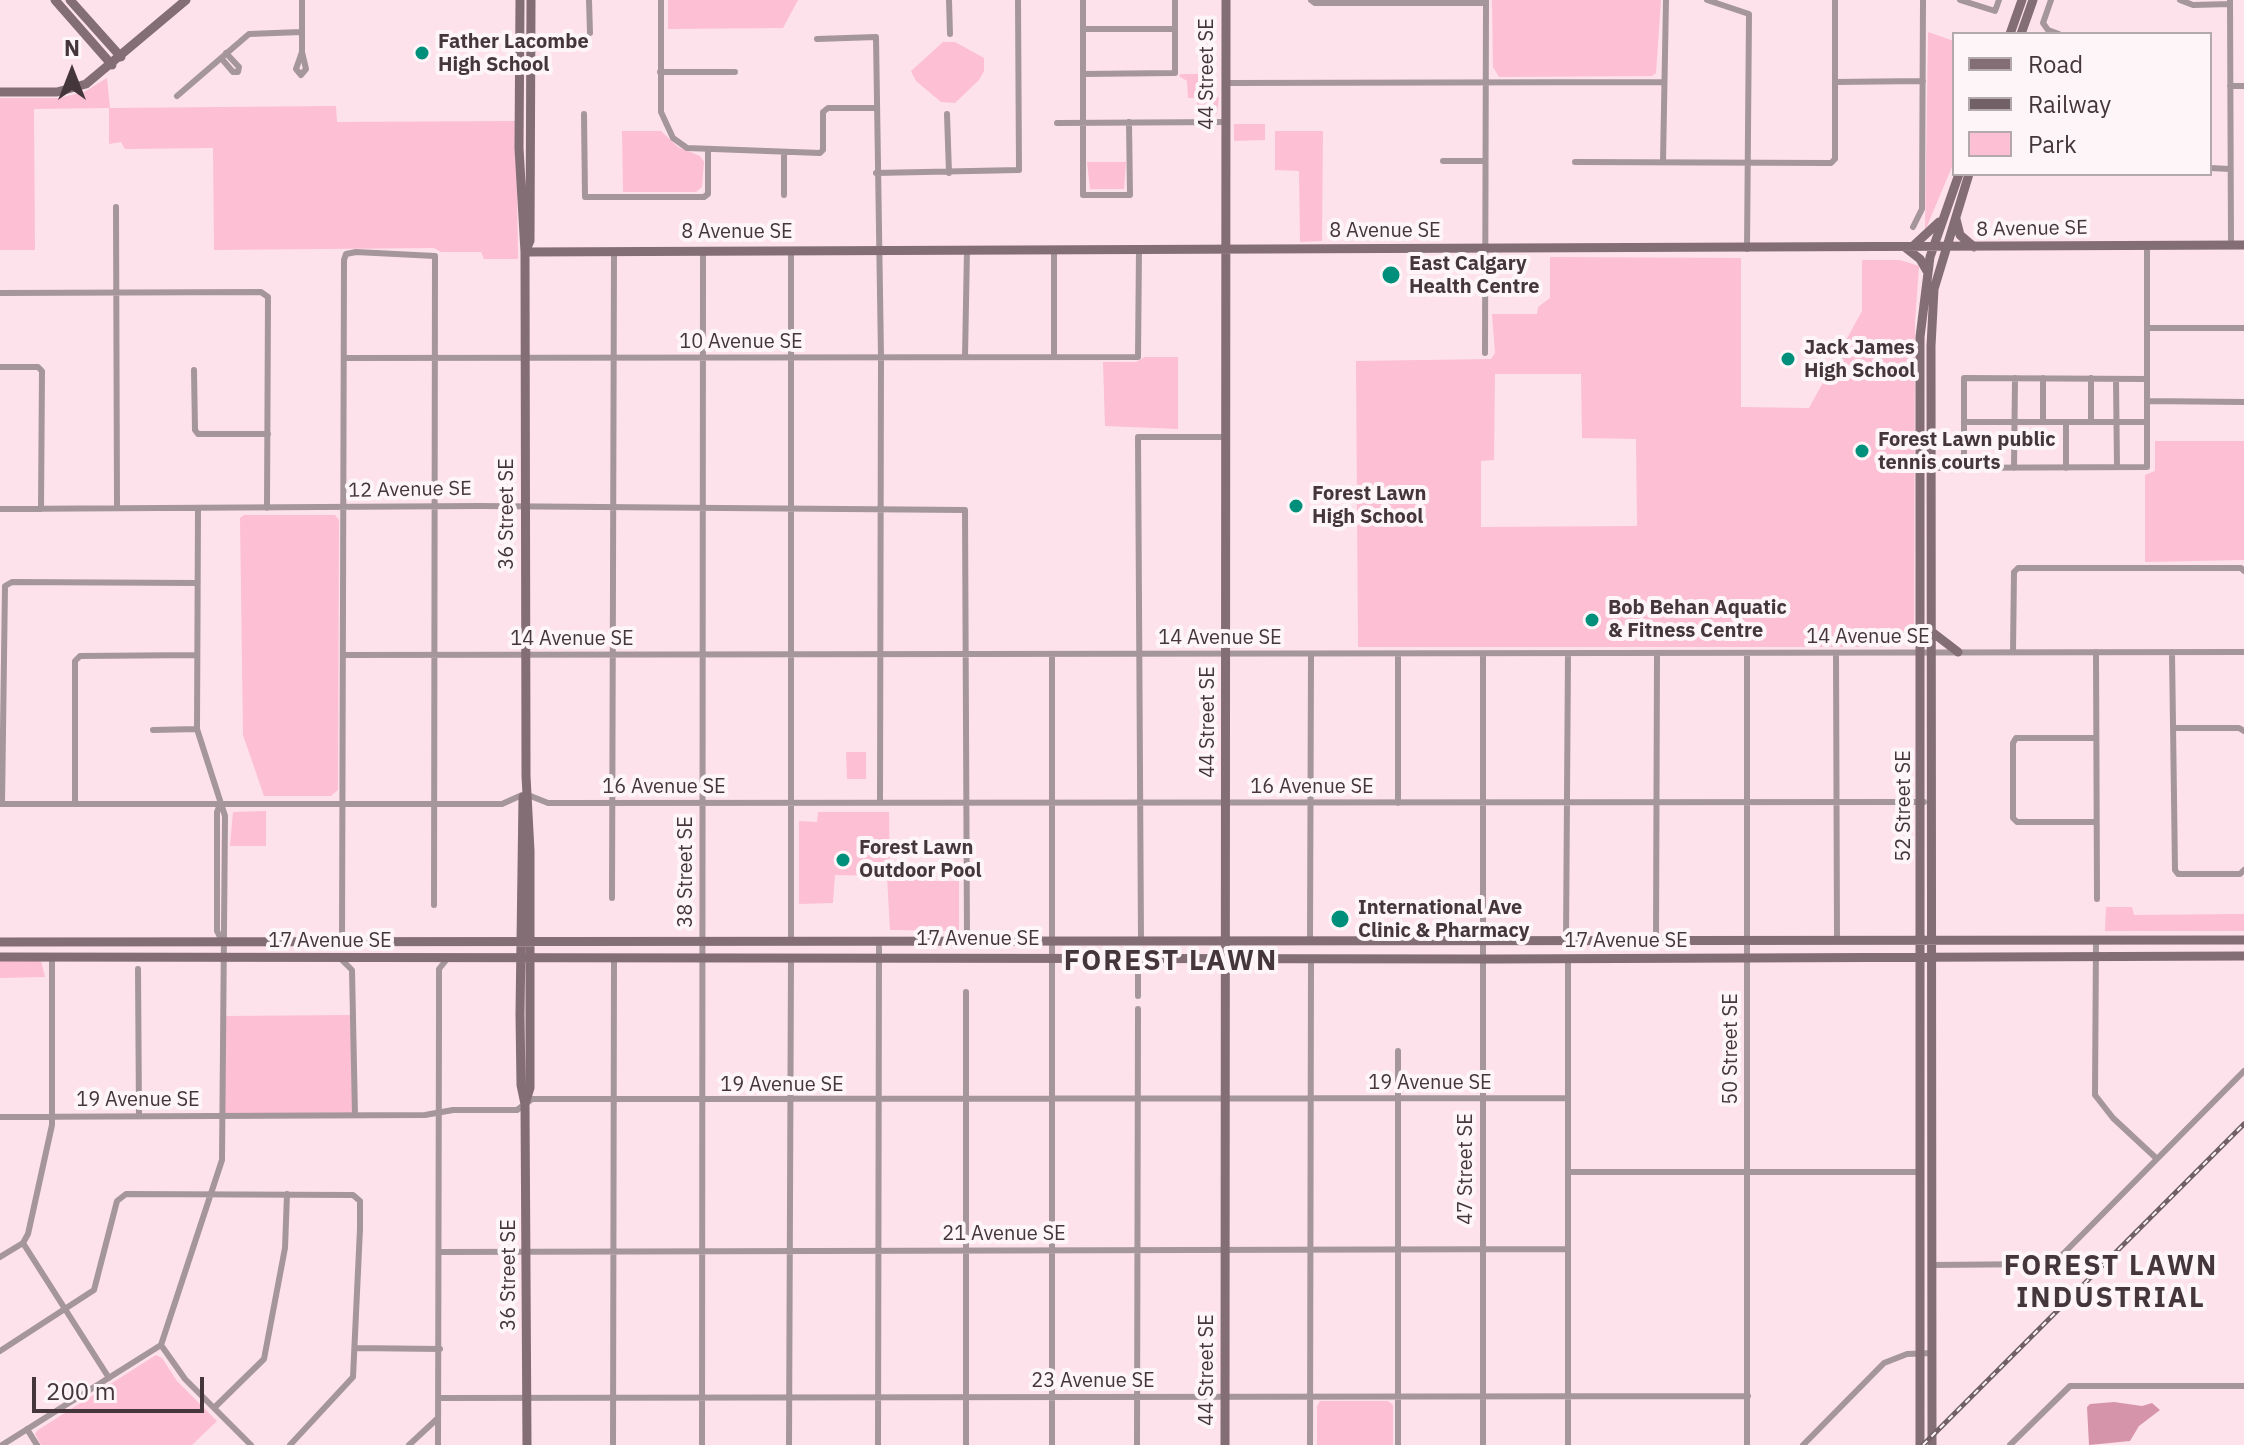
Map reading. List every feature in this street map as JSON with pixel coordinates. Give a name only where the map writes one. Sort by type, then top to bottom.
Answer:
[{"type":"main road","points":[[55,0],[112,65]]},
{"type":"main road","points":[[70,0],[121,57]]},
{"type":"main road","points":[[0,92],[72,89],[96,78],[186,0]]},
{"type":"main road","name":"36 Street SE","points":[[520,0],[519,148],[525,252],[525,959],[530,1088],[525,1104],[527,1445]]},
{"type":"main road","name":"36 Street SE","points":[[525,252],[530,241],[531,0]]},
{"type":"main road","name":"44 Street SE","points":[[1225,1445],[1226,0]]},
{"type":"main road","points":[[2011,32],[2022,0]]},
{"type":"main road","points":[[2022,32],[2033,0]]},
{"type":"main road","name":"52 Street SE","points":[[1932,1445],[1931,940],[1920,337],[1927,271],[1941,219],[1958,176]]},
{"type":"main road","name":"52 Street SE","points":[[1927,652],[1932,632],[1933,310],[1945,247],[1968,176]]},
{"type":"main road","points":[[1956,211],[1960,235],[1974,247]]},
{"type":"main road","points":[[1927,271],[1909,248],[1941,219]]},
{"type":"main road","name":"8 Avenue SE","points":[[525,252],[2244,245]]},
{"type":"main road","points":[[1932,632],[1958,652]]},
{"type":"main road","name":"52 Street SE","points":[[1920,1445],[1919,940],[1927,802]]},
{"type":"main road","name":"17 Avenue SE","points":[[0,942],[2244,940]]},
{"type":"main road","points":[[52,957],[54,951],[62,946],[96,946],[105,941]]},
{"type":"main road","name":"17 Avenue SE","points":[[0,957],[614,959],[791,957],[879,952],[1138,959],[2244,956]]},
{"type":"street","points":[[302,0],[302,52]]},
{"type":"street","points":[[589,0],[590,33]]},
{"type":"street","points":[[661,0],[661,112],[673,138],[687,148],[708,152],[823,150],[823,112],[828,108],[877,108]]},
{"type":"street","points":[[949,0],[950,34]]},
{"type":"street","points":[[876,173],[1019,170],[1018,0]]},
{"type":"street","points":[[1083,0],[1083,195],[1130,195],[1129,122]]},
{"type":"street","points":[[1083,74],[1175,73],[1175,0]]},
{"type":"street","points":[[1311,0],[1315,3],[1486,1],[1485,353]]},
{"type":"street","points":[[1663,162],[1662,82],[1666,0]]},
{"type":"street","points":[[1707,0],[1727,10],[1749,14],[1747,249]]},
{"type":"street","points":[[1575,162],[1831,163],[1835,159],[1835,0]]},
{"type":"street","points":[[1913,227],[1922,209],[1923,0]]},
{"type":"street","points":[[1960,0],[1995,11],[1999,0]]},
{"type":"street","points":[[2051,0],[2043,23],[2054,32]]},
{"type":"street","points":[[2180,0],[2193,5],[2230,2],[2231,245]]},
{"type":"street","points":[[1083,29],[1175,29]]},
{"type":"street","points":[[177,96],[256,31],[301,32]]},
{"type":"street","points":[[817,39],[876,37],[881,357],[880,803]]},
{"type":"street","points":[[660,72],[735,72]]},
{"type":"street","points":[[1835,82],[1923,81]]},
{"type":"street","points":[[1226,83],[1662,82]]},
{"type":"street","points":[[2230,86],[2244,86]]},
{"type":"street","points":[[584,114],[585,197],[704,197],[708,194],[708,152]]},
{"type":"street","points":[[947,114],[949,173]]},
{"type":"street","points":[[1057,123],[1225,122]]},
{"type":"street","points":[[784,152],[784,195]]},
{"type":"street","points":[[1443,161],[1485,161]]},
{"type":"street","points":[[2212,168],[2230,169]]},
{"type":"street","points":[[116,207],[117,508]]},
{"type":"street","points":[[1920,468],[2147,467],[2147,246]]},
{"type":"street","points":[[965,357],[967,249]]},
{"type":"street","points":[[1054,249],[1054,357]]},
{"type":"street","name":"10 Avenue SE","points":[[344,358],[1138,357],[1139,249]]},
{"type":"street","name":"38 Street SE","points":[[702,1445],[703,250]]},
{"type":"street","points":[[791,250],[791,939]]},
{"type":"street","points":[[612,898],[614,251]]},
{"type":"street","points":[[342,941],[346,254],[435,256],[434,905]]},
{"type":"street","points":[[0,293],[261,292],[268,297],[267,508]]},
{"type":"street","points":[[2147,328],[2244,328]]},
{"type":"street","points":[[0,367],[38,367],[42,371],[41,509]]},
{"type":"street","points":[[194,370],[195,430],[198,434],[268,434]]},
{"type":"street","points":[[1964,468],[1964,378],[2147,379]]},
{"type":"street","points":[[2014,468],[2015,378]]},
{"type":"street","points":[[2043,378],[2043,422]]},
{"type":"street","points":[[2091,378],[2091,422]]},
{"type":"street","points":[[2116,379],[2117,467]]},
{"type":"street","points":[[2147,401],[2244,402]]},
{"type":"street","points":[[1964,422],[2147,422]]},
{"type":"street","points":[[2066,422],[2066,468]]},
{"type":"street","points":[[1141,940],[1138,437],[1226,437]]},
{"type":"street","name":"12 Avenue SE","points":[[0,509],[614,506],[965,510],[966,655]]},
{"type":"street","points":[[2,1445],[161,1345],[222,1160],[225,816],[197,729],[198,508]]},
{"type":"street","points":[[2013,652],[2014,572],[2018,568],[2241,568],[2244,571]]},
{"type":"street","points":[[197,583],[12,582],[5,586],[1,804],[502,804],[526,794]]},
{"type":"street","points":[[2096,652],[2097,899]]},
{"type":"street","points":[[2172,652],[2175,870],[2178,874],[2240,874],[2244,870]]},
{"type":"street","name":"14 Avenue SE","points":[[344,655],[2244,652]]},
{"type":"street","points":[[1566,942],[1568,653]]},
{"type":"street","points":[[1656,942],[1657,653]]},
{"type":"street","name":"50 Street SE","points":[[1747,653],[1747,1445]]},
{"type":"street","points":[[1836,653],[1837,940]]},
{"type":"street","points":[[1052,654],[1052,1445]]},
{"type":"street","points":[[1310,941],[1311,654]]},
{"type":"street","points":[[1398,654],[1398,803]]},
{"type":"street","name":"47 Street SE","points":[[1483,654],[1483,1445]]},
{"type":"street","points":[[75,804],[75,661],[80,656],[197,655]]},
{"type":"street","points":[[966,655],[967,939]]},
{"type":"street","points":[[2173,728],[2239,728],[2244,731]]},
{"type":"street","points":[[153,730],[197,729]]},
{"type":"street","points":[[2095,822],[2017,822],[2013,818],[2013,743],[2016,738],[2096,738]]},
{"type":"street","name":"16 Avenue SE","points":[[526,794],[548,803]]},
{"type":"street","name":"16 Avenue SE","points":[[525,810],[548,803],[1927,802]]},
{"type":"street","points":[[502,804],[525,810]]},
{"type":"street","points":[[2096,940],[2095,1095],[2113,1118],[2156,1158]]},
{"type":"street","points":[[878,1445],[879,952]]},
{"type":"street","points":[[0,1257],[23,1243],[28,1234],[52,1117],[52,957]]},
{"type":"street","points":[[789,1445],[791,957]]},
{"type":"street","points":[[438,1445],[439,969],[447,959]]},
{"type":"street","points":[[613,1445],[614,959]]},
{"type":"street","points":[[1138,959],[1138,996]]},
{"type":"street","points":[[1310,1445],[1311,959]]},
{"type":"street","points":[[1568,959],[1568,1445]]},
{"type":"street","points":[[342,960],[352,970],[355,1115]]},
{"type":"street","points":[[138,969],[139,1115]]},
{"type":"street","points":[[966,992],[966,1445]]},
{"type":"street","points":[[1137,1445],[1138,1009]]},
{"type":"street","points":[[1398,1051],[1398,1445]]},
{"type":"street","points":[[1920,1265],[2046,1264],[2059,1258],[2244,1071]]},
{"type":"street","name":"19 Avenue SE","points":[[0,1117],[439,1113],[517,1110],[532,1099],[966,1101],[1568,1098]]},
{"type":"street","points":[[1568,1172],[1931,1172]]},
{"type":"street","points":[[0,1351],[94,1290],[117,1201],[126,1194],[353,1195],[360,1201],[353,1377],[348,1386],[290,1445]]},
{"type":"street","points":[[214,1408],[264,1359],[285,1248],[287,1194]]},
{"type":"street","points":[[23,1243],[109,1378]]},
{"type":"street","name":"21 Avenue SE","points":[[440,1252],[1568,1249]]},
{"type":"street","points":[[161,1345],[185,1379],[251,1445]]},
{"type":"street","points":[[355,1348],[440,1349]]},
{"type":"street","points":[[1803,1445],[1884,1363],[1907,1354],[1933,1353]]},
{"type":"street","points":[[2010,1445],[2070,1386],[2244,1386]]},
{"type":"street","name":"23 Avenue SE","points":[[439,1398],[1748,1396]]},
{"type":"street","points":[[409,1445],[438,1418]]},
{"type":"street","points":[[27,1429],[37,1445]]},
{"type":"green space","points":[[668,0],[798,0],[783,28],[668,29]]},
{"type":"green space","points":[[1492,0],[1661,0],[1656,73],[1652,76],[1499,77],[1493,67]]},
{"type":"green space","points":[[1928,32],[1952,40],[1952,167],[1925,231]]},
{"type":"green space","points":[[943,42],[955,42],[984,58],[984,71],[979,80],[955,103],[941,102],[916,81],[911,71]]},
{"type":"green space","points":[[1198,74],[1198,97],[1219,97],[1217,114],[1197,116],[1197,98],[1188,98],[1187,81],[1179,76]]},
{"type":"green space","points":[[107,78],[110,108],[336,106],[337,122],[516,121],[518,259],[484,259],[481,252],[441,252],[434,248],[214,250],[213,148],[125,149],[121,142],[109,144],[109,108],[34,109],[35,250],[0,250],[0,98],[59,98],[84,92]]},
{"type":"green space","points":[[1234,124],[1265,124],[1265,140],[1234,141]]},
{"type":"green space","points":[[622,131],[661,131],[678,147],[700,156],[704,162],[702,187],[696,192],[623,192]]},
{"type":"green space","points":[[1275,131],[1323,131],[1322,241],[1300,242],[1299,171],[1275,170]]},
{"type":"green space","points":[[1087,162],[1126,162],[1124,189],[1090,189]]},
{"type":"green space","points":[[1550,257],[1741,258],[1741,407],[1809,408],[1862,311],[1862,260],[1900,260],[1919,266],[1915,322],[1914,629],[1907,642],[1892,647],[1358,647],[1356,361],[1491,359],[1495,353],[1492,314],[1537,314],[1538,307],[1550,298]],"holes":[[[1495,374],[1581,374],[1582,438],[1636,439],[1637,526],[1481,527],[1481,461],[1494,460]]]},
{"type":"green space","points":[[1145,357],[1178,357],[1178,429],[1105,426],[1103,362],[1136,362]]},
{"type":"green space","points":[[2155,441],[2244,441],[2244,560],[2145,562],[2145,475],[2155,471]]},
{"type":"green space","points":[[244,515],[335,515],[339,520],[338,790],[331,796],[264,796],[243,735],[240,518]]},
{"type":"green space","points":[[846,752],[866,752],[866,779],[847,779]]},
{"type":"green space","points":[[266,811],[266,846],[230,846],[233,812]]},
{"type":"green space","points":[[818,812],[889,812],[890,880],[927,877],[927,881],[959,881],[959,931],[890,930],[887,876],[835,875],[833,903],[799,904],[799,821],[817,822]]},
{"type":"green space","points":[[2106,907],[2132,907],[2134,915],[2244,914],[2244,931],[2105,931]]},
{"type":"green space","points":[[0,960],[41,961],[45,977],[0,978]]},
{"type":"green space","points":[[354,1015],[355,1115],[223,1116],[222,1016]]},
{"type":"green space","points":[[156,1355],[217,1421],[192,1445],[41,1445],[35,1434],[38,1430]]},
{"type":"green space","points":[[1320,1401],[1388,1401],[1393,1405],[1393,1445],[1317,1445],[1317,1406]]},
{"type":"shaded area","points":[[2114,1402],[2142,1406],[2152,1403],[2160,1410],[2139,1426],[2130,1441],[2089,1445],[2087,1407],[2090,1404]]},
{"type":"railway","points":[[1923,1445],[2244,1124]]},
{"type":"place","name":"Father Lacombe High School","points":[[422,53]]},
{"type":"place","name":"East Calgary Health Centre","points":[[1391,275]]},
{"type":"place","name":"Jack James High School","points":[[1788,359]]},
{"type":"place","name":"Forest Lawn public tennis courts","points":[[1862,451]]},
{"type":"place","name":"Forest Lawn High School","points":[[1296,506]]},
{"type":"place","name":"Bob Behan Aquatic & Fitness Centre","points":[[1592,620]]},
{"type":"place","name":"Forest Lawn Outdoor Pool","points":[[843,860]]},
{"type":"place","name":"International Ave Clinic & Pharmacy","points":[[1340,919]]},
{"type":"district","name":"FOREST LAWN","points":[[1171,962]]},
{"type":"district","name":"FOREST LAWN INDUSTRIAL","points":[[2111,1283]]}]
